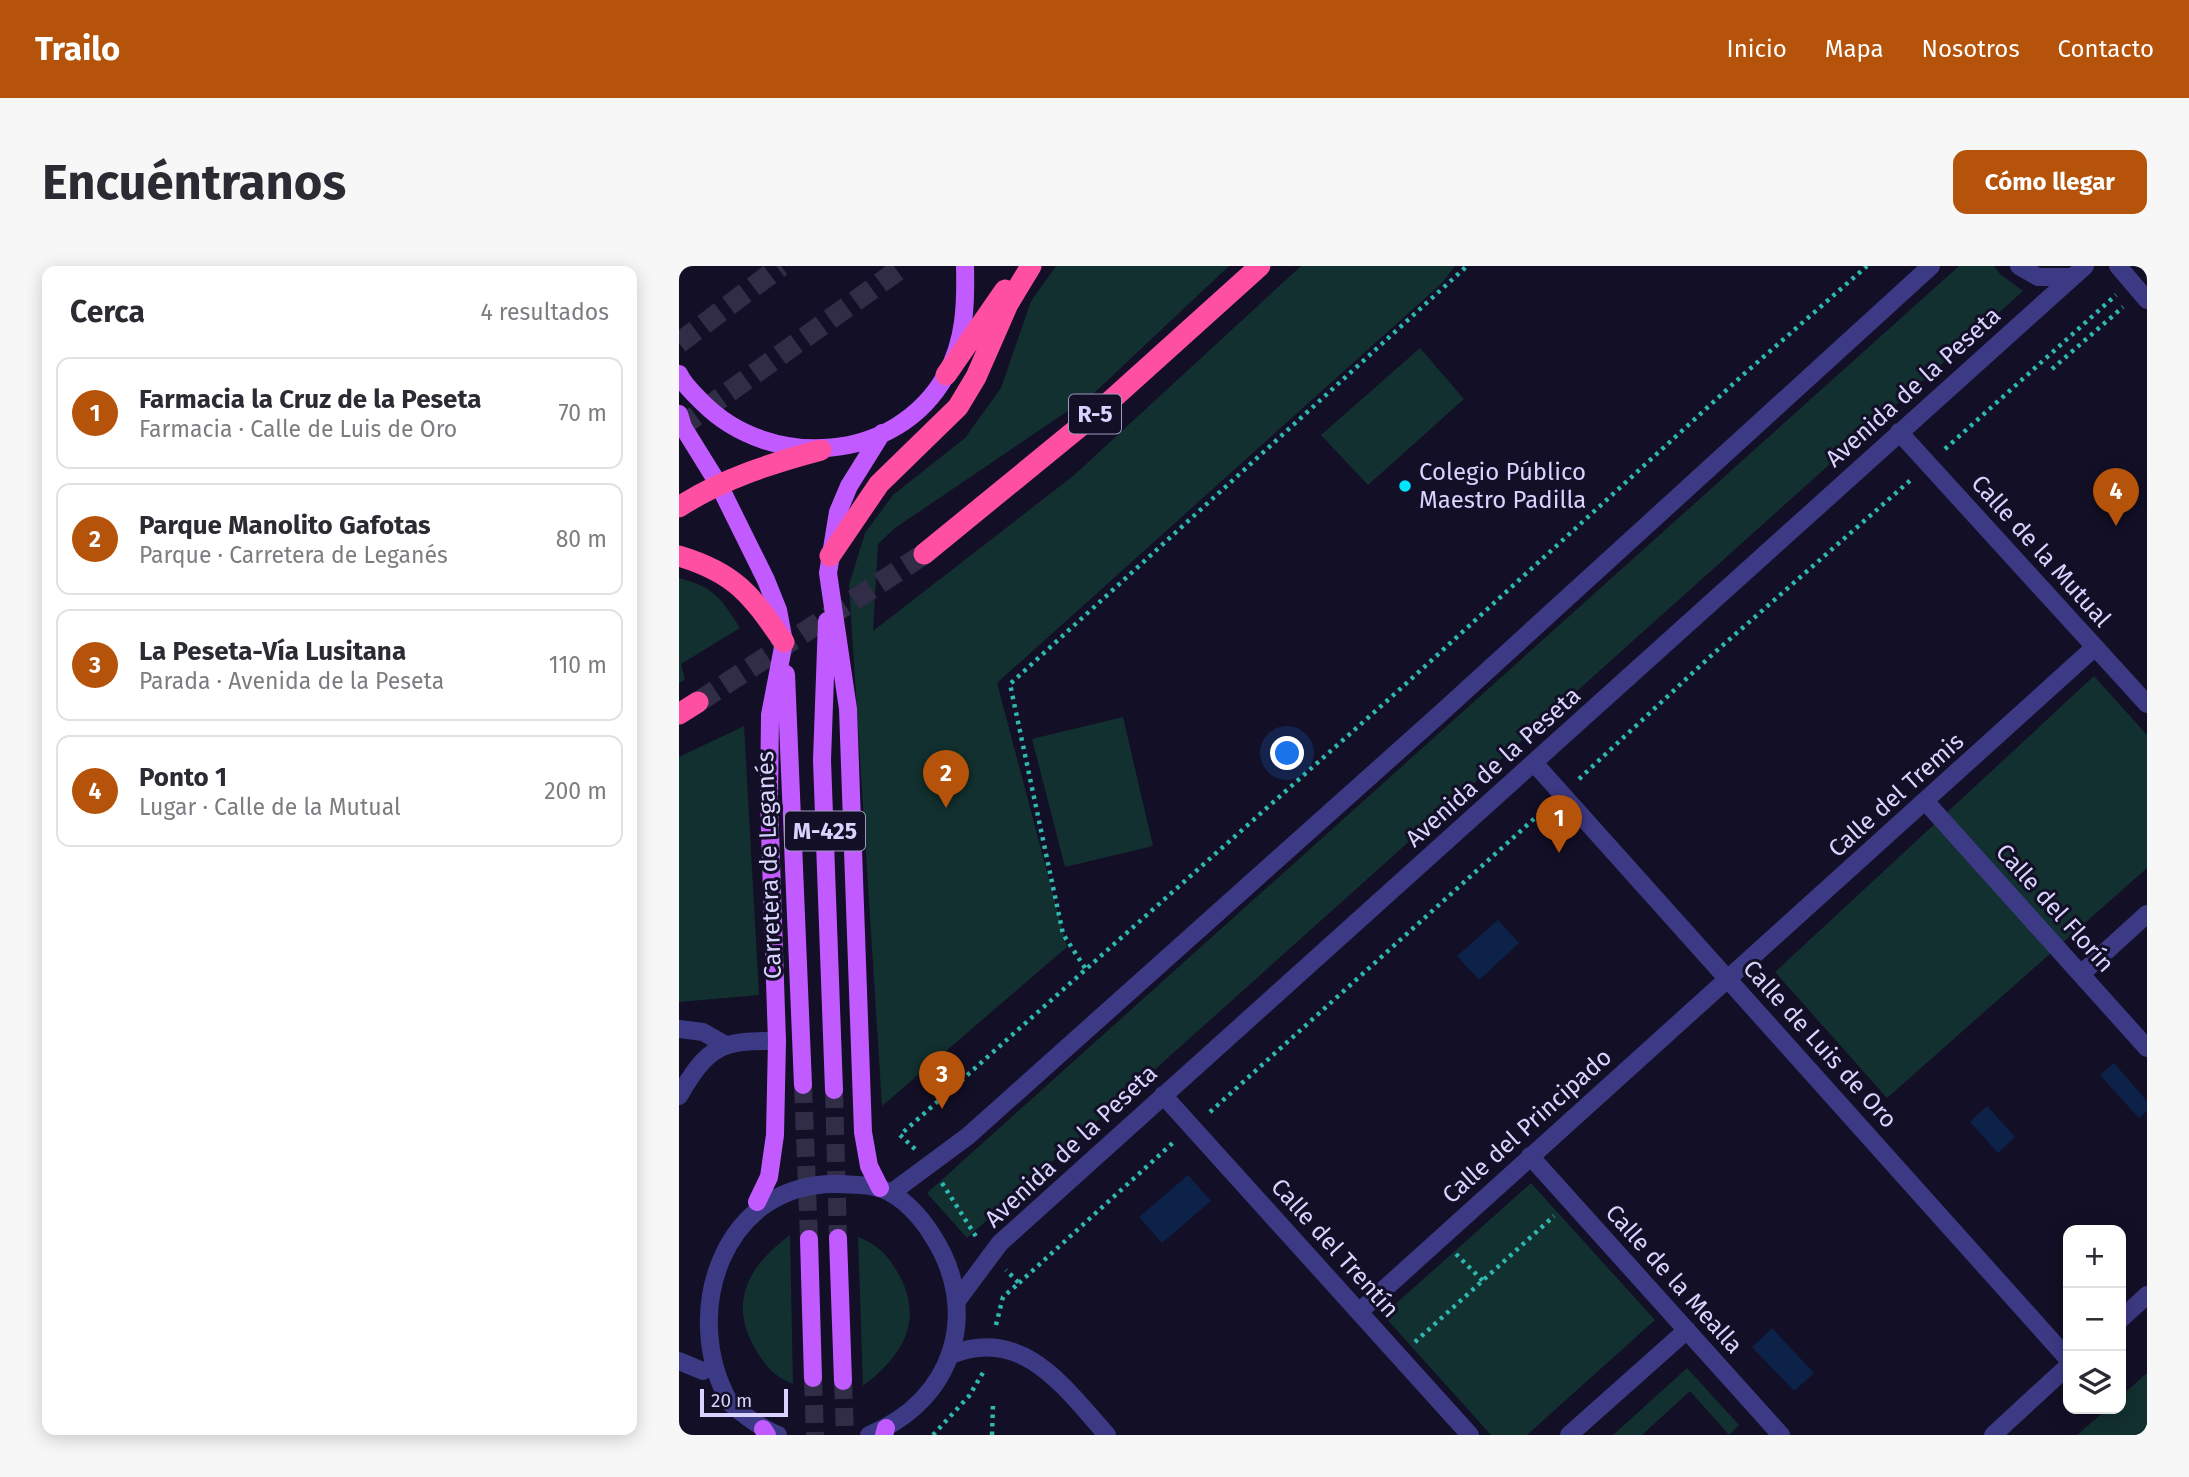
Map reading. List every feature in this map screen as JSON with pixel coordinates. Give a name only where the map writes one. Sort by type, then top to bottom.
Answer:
[{"type":"highway","points":[[946,374],[1006,288],[1029,266]]},
{"type":"highway","points":[[829,564],[879,484],[958,407],[976,377],[1008,304],[1029,266]]},
{"type":"highway","name":"R-5","points":[[924,554],[1098,411],[1260,266]]},
{"type":"highway","name":"M-425","points":[[719,485],[775,462],[821,450]]},
{"type":"highway","points":[[679,507],[719,485]]},
{"type":"highway","points":[[679,556],[712,566],[742,588],[756,601],[784,642]]},
{"type":"highway","points":[[679,714],[698,702]]},
{"type":"main road","name":"M-425","points":[[679,374],[716,416],[745,435],[781,445],[821,450],[847,447],[906,421],[926,402],[946,374],[964,326],[965,266]]},
{"type":"main road","name":"M-425","points":[[679,414],[683,427],[719,485],[766,580],[778,610],[784,642]]},
{"type":"main road","name":"M-425","points":[[834,1090],[823,760],[829,564],[838,512],[849,486],[883,433]]},
{"type":"main road","points":[[829,564],[848,709],[863,1132],[869,1166],[885,1191]]},
{"type":"main road","points":[[757,1202],[769,1177],[773,1145],[777,1041],[769,802],[770,715],[784,642]]},
{"type":"main road","name":"Carretera de Leganés","points":[[784,642],[803,1085]]},
{"type":"main road","points":[[838,1238],[843,1381]]},
{"type":"main road","points":[[809,1239],[813,1378]]},
{"type":"street","points":[[885,1191],[968,1136],[1441,713],[1931,266]]},
{"type":"street","name":"Avenida de la Peseta","points":[[2019,266],[2038,277],[2078,272]]},
{"type":"street","points":[[2118,266],[2147,300]]},
{"type":"street","name":"Avenida de la Peseta","points":[[956,1302],[1000,1243],[1535,764],[2078,272]]},
{"type":"street","name":"Calle de la Mutual","points":[[1899,432],[2147,704]]},
{"type":"street","name":"Calle del Tremis","points":[[1728,977],[1926,802],[2095,647]]},
{"type":"street","name":"Calle de Luis de Oro","points":[[1535,764],[2063,1353]]},
{"type":"street","name":"Calle del Florín","points":[[1926,802],[2147,1048]]},
{"type":"street","points":[[2081,974],[2147,914]]},
{"type":"street","name":"Calle del Principado","points":[[1360,1311],[1728,977]]},
{"type":"street","points":[[679,1029],[703,1032],[724,1044],[777,1041]]},
{"type":"street","points":[[679,1096],[705,1059],[724,1044]]},
{"type":"street","name":"Calle del Trentín","points":[[1163,1095],[1470,1435]]},
{"type":"street","name":"Calle de la Mealla","points":[[1530,1156],[1781,1435]]},
{"type":"street","points":[[704,1256],[737,1216],[757,1202],[821,1183],[885,1191],[926,1225],[943,1251],[952,1276],[957,1328],[951,1355],[926,1399],[880,1433]]},
{"type":"street","points":[[2126,1314],[2147,1295]]},
{"type":"street","points":[[1569,1435],[1687,1330]]},
{"type":"street","points":[[693,1343],[703,1371],[725,1398],[770,1433]]},
{"type":"street","points":[[951,1355],[967,1348],[991,1345],[1020,1354],[1052,1374],[1107,1435]]},
{"type":"street","points":[[679,1361],[703,1371]]},
{"type":"street","points":[[1993,1435],[2063,1371]]},
{"type":"path","points":[[1085,968],[1063,934],[1010,684],[1467,266]]},
{"type":"path","points":[[913,1147],[900,1135],[1398,691],[1744,374],[1867,266]]},
{"type":"path","points":[[1942,452],[2118,294]]},
{"type":"path","points":[[2052,369],[2128,303]]},
{"type":"path","points":[[1571,785],[1714,653],[1920,472]]},
{"type":"path","points":[[1201,1119],[1548,806]]},
{"type":"path","points":[[993,1337],[1003,1297],[1182,1134]]},
{"type":"path","points":[[943,1185],[975,1235]]},
{"type":"path","points":[[1408,1349],[1560,1211]]},
{"type":"path","points":[[1452,1249],[1483,1281]]},
{"type":"path","points":[[1007,1272],[1019,1283]]},
{"type":"path","points":[[933,1435],[969,1396],[985,1370]]},
{"type":"path","points":[[992,1435],[993,1405]]},
{"type":"green space","points":[[1056,266],[1229,266],[1093,394],[895,528],[878,544],[873,631],[1073,476],[1301,266],[1455,266],[1442,283],[997,683],[1067,947],[882,1106],[849,585],[865,533],[893,495],[965,438],[1001,388],[1031,301]]},
{"type":"green space","points":[[1959,266],[1994,266],[2000,274],[2023,291],[967,1238],[927,1193]]},
{"type":"green space","points":[[1420,348],[1464,399],[1368,485],[1321,435]]},
{"type":"green space","points":[[679,578],[709,590],[740,628],[681,664],[685,680],[679,683]]},
{"type":"green space","points":[[2094,676],[2147,735],[2147,868],[1887,1098],[1775,972]]},
{"type":"green space","points":[[1123,717],[1153,846],[1065,867],[1032,739]]},
{"type":"green space","points":[[744,726],[759,995],[679,1002],[679,757]]},
{"type":"green space","points":[[1531,1183],[1655,1320],[1527,1435],[1491,1435],[1383,1315]]},
{"type":"green space","points":[[790,1235],[793,1384],[772,1371],[757,1352],[748,1334],[743,1302],[753,1273],[763,1259]]},
{"type":"green space","points":[[858,1237],[888,1257],[904,1286],[910,1318],[900,1348],[878,1374],[863,1386]]},
{"type":"green space","points":[[1687,1368],[1739,1425],[1729,1435],[1690,1391],[1642,1435],[1613,1435]]},
{"type":"green space","points":[[2147,1373],[2147,1435],[2077,1435],[2101,1414],[2126,1414],[2126,1392]]},
{"type":"water","points":[[1498,920],[1519,943],[1479,980],[1457,956]]},
{"type":"water","points":[[2114,1063],[2147,1101],[2147,1111],[2139,1118],[2100,1075]]},
{"type":"water","points":[[1987,1106],[2015,1137],[1998,1153],[1970,1122]]},
{"type":"water","points":[[1188,1175],[1211,1201],[1162,1243],[1139,1217]]},
{"type":"water","points":[[1772,1328],[1814,1373],[1794,1391],[1752,1347]]},
{"type":"tunnel","points":[[679,343],[781,266]]},
{"type":"tunnel","points":[[679,428],[904,266]]},
{"type":"tunnel","points":[[698,702],[924,554]]},
{"type":"tunnel","points":[[803,1085],[809,1239]]},
{"type":"tunnel","points":[[834,1090],[838,1238]]},
{"type":"tunnel","points":[[813,1378],[815,1435]]},
{"type":"tunnel","points":[[843,1381],[845,1435]]},
{"type":"place","name":"Colegio Público Maestro Padilla","points":[[1405,486]]},
{"type":"place","name":"Ponto 1","points":[[2116,526]]},
{"type":"place","name":"Parque Manolito Gafotas","points":[[946,808]]},
{"type":"place","name":"Farmacia la Cruz de la Peseta","points":[[1559,853]]},
{"type":"place","name":"La Peseta-Vía Lusitana","points":[[942,1109]]}]
